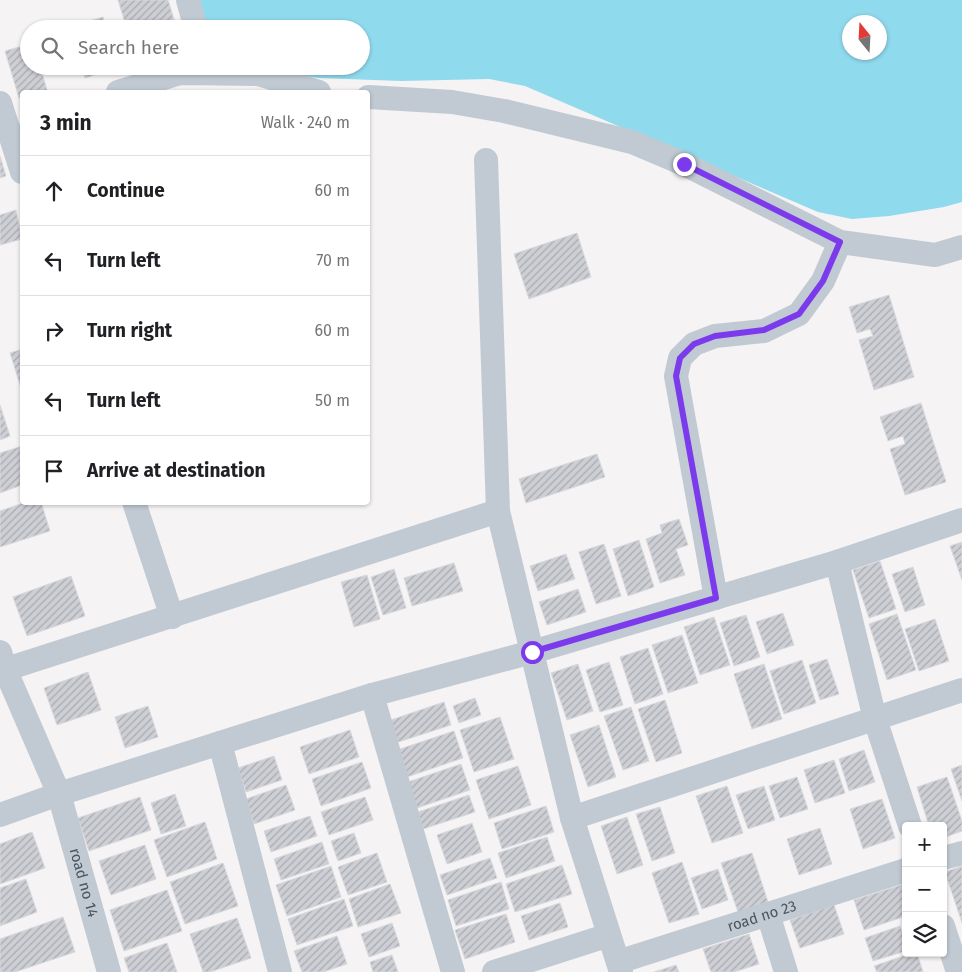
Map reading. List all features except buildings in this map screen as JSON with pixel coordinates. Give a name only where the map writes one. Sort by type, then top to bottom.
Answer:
[{"type":"street","points":[[188,0],[194,20]]},
{"type":"street","points":[[125,90],[173,75]]},
{"type":"street","points":[[261,75],[312,90]]},
{"type":"street","points":[[370,96],[452,102],[504,111],[632,142],[684,164],[840,242],[935,255],[962,247]]},
{"type":"street","points":[[0,102],[10,126],[20,164]]},
{"type":"street","points":[[486,160],[498,512],[572,818],[619,967]]},
{"type":"street","points":[[716,598],[676,376],[680,358],[694,344],[715,336],[764,330],[799,314],[823,281],[840,242]]},
{"type":"street","points":[[135,505],[172,617]]},
{"type":"street","points":[[2,664],[172,617],[498,512]]},
{"type":"street","points":[[0,815],[59,794],[372,695],[532,652],[716,598],[836,562],[962,520]]},
{"type":"street","points":[[836,562],[875,719],[909,822]]},
{"type":"street","name":"road no 14","points":[[2,664],[59,794],[109,972]]},
{"type":"street","points":[[572,818],[962,690]]},
{"type":"street","points":[[372,695],[453,972]]},
{"type":"street","points":[[220,743],[280,972]]},
{"type":"street","points":[[947,857],[962,852]]},
{"type":"street","name":"road no 23","points":[[619,967],[768,914],[902,871]]},
{"type":"street","points":[[768,914],[786,972]]},
{"type":"street","points":[[494,972],[609,934]]},
{"type":"street","points":[[947,938],[958,972]]},
{"type":"water","points":[[187,0],[962,0],[962,202],[944,207],[889,216],[852,219],[818,212],[525,86],[489,79],[401,81],[319,78],[297,75],[370,75],[370,20],[190,20]]},
{"type":"route","points":[[532,652],[716,598],[676,376],[680,358],[694,344],[715,336],[764,330],[799,314],[823,281],[840,242],[684,164]]}]
